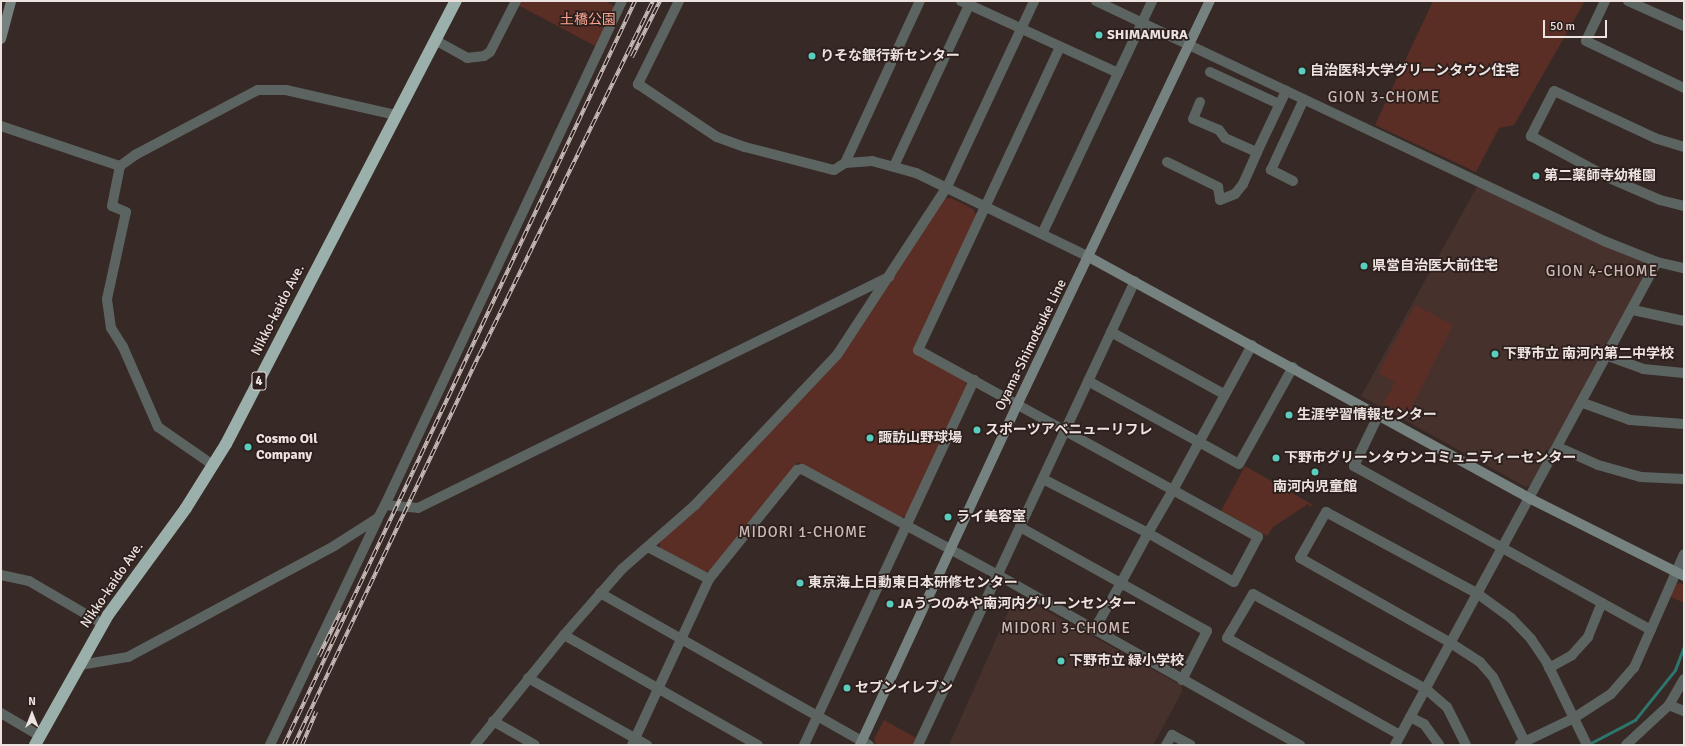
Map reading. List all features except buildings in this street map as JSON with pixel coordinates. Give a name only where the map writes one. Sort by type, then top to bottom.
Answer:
[{"type":"highway","name":"Nikko-kaido Ave.","points":[[38,741],[103,624],[213,465],[456,1]]},
{"type":"main road","points":[[1,39],[11,1]]},
{"type":"main road","name":"Oyama-Shimotsuke Line","points":[[864,744],[950,550],[1018,403],[1190,46],[1210,1]]},
{"type":"main road","points":[[1089,257],[1379,414],[1531,499],[1680,575]]},
{"type":"street","points":[[435,40],[467,58],[484,56],[490,52],[516,1]]},
{"type":"street","points":[[679,1],[638,84],[717,137],[745,147],[834,170],[845,163],[872,161],[894,166],[987,205],[1043,232],[1089,257]]},
{"type":"street","points":[[845,163],[920,1]]},
{"type":"street","points":[[475,745],[528,678],[622,569],[695,505],[837,354],[947,188],[1034,1]]},
{"type":"street","points":[[1096,1],[1604,241],[1657,262],[1684,268]]},
{"type":"street","points":[[1043,232],[1152,1]]},
{"type":"street","points":[[1605,1],[1586,41],[1684,88]]},
{"type":"street","points":[[1628,1],[1684,26]]},
{"type":"street","points":[[270,745],[385,505],[618,2]]},
{"type":"street","points":[[894,166],[967,2],[1118,74]]},
{"type":"street","points":[[1043,479],[1148,533],[1234,582],[1258,537],[1018,403],[918,350],[1060,47]]},
{"type":"street","points":[[1210,72],[1280,104]]},
{"type":"street","points":[[213,465],[158,427],[123,347],[111,328],[107,299],[126,212],[112,206],[120,166],[136,155],[258,90],[286,90],[396,115]]},
{"type":"street","points":[[1684,147],[1655,138],[1554,90],[1531,136],[1609,178],[1660,200],[1684,206]]},
{"type":"street","points":[[1167,162],[1218,187],[1220,200],[1235,194],[1243,184],[1286,91]]},
{"type":"street","points":[[1293,181],[1272,170],[1304,99]]},
{"type":"street","points":[[1200,102],[1193,119],[1219,130],[1225,138],[1257,152]]},
{"type":"street","points":[[1,126],[120,166]]},
{"type":"street","points":[[1395,745],[1531,499],[1633,310],[1657,262]]},
{"type":"street","points":[[385,505],[418,508],[889,277]]},
{"type":"street","points":[[918,745],[1135,281]]},
{"type":"street","points":[[1633,310],[1684,321]]},
{"type":"street","points":[[1111,332],[1224,394]]},
{"type":"street","points":[[1094,630],[1252,346]]},
{"type":"street","points":[[1608,356],[1643,368],[1684,372]]},
{"type":"street","points":[[1088,380],[1239,464],[1292,367]]},
{"type":"street","points":[[804,745],[974,380]]},
{"type":"street","points":[[1583,403],[1630,420],[1684,424]]},
{"type":"street","points":[[1379,414],[1354,466],[1651,630]]},
{"type":"street","points":[[1558,448],[1598,465],[1641,477],[1684,479]]},
{"type":"street","points":[[633,741],[659,689],[709,580],[797,470],[802,469],[998,575],[1182,680],[1300,745]]},
{"type":"street","points":[[1587,745],[1574,718],[1549,668],[1531,639],[1511,618],[1478,594],[1326,512],[1300,558],[1451,643],[1480,662],[1493,677],[1522,744],[1574,718],[1611,694],[1634,668],[1651,630],[1680,575],[1684,554]]},
{"type":"street","points":[[80,665],[128,657],[284,575],[378,518]]},
{"type":"street","points":[[1020,527],[1207,631],[1182,680]]},
{"type":"street","points":[[648,547],[709,580]]},
{"type":"street","points":[[1,575],[29,581],[103,624]]},
{"type":"street","points":[[600,593],[864,744]]},
{"type":"street","points":[[1400,735],[1227,638],[1253,594],[1426,689],[1447,707],[1466,745]]},
{"type":"street","points":[[1549,668],[1572,655],[1588,637],[1602,603]]},
{"type":"street","points":[[564,635],[758,745]]},
{"type":"street","points":[[528,678],[633,741],[647,745]]},
{"type":"street","points":[[1626,745],[1669,705],[1684,679]]},
{"type":"street","points":[[1669,705],[1684,711]]},
{"type":"street","points":[[1,713],[38,741]]},
{"type":"street","points":[[1410,717],[1424,724],[1439,745]]},
{"type":"street","points":[[493,721],[535,745]]},
{"type":"street","points":[[1166,745],[1172,735],[1191,745]]},
{"type":"shaded area","name":"下野市立 南河内第二中学校","points":[[1478,185],[1652,264],[1532,485],[1526,487],[1361,396]]},
{"type":"shaded area","name":"下野市立 緑小学校","points":[[1016,594],[1181,685],[1182,692],[1153,745],[949,745]]},
{"type":"green space","name":"土橋公園","points":[[520,1],[604,1],[613,5],[615,11],[597,47],[518,5]]},
{"type":"green space","points":[[1433,1],[1585,1],[1514,125],[1499,128],[1476,172],[1375,125]]},
{"type":"green space","points":[[951,198],[973,209],[976,215],[913,352],[965,380],[967,386],[906,516],[899,518],[798,462],[711,571],[704,572],[660,548],[660,542],[809,391],[944,199]]},
{"type":"green space","points":[[1415,305],[1453,325],[1407,416],[1383,404],[1395,382],[1378,373]]},
{"type":"green space","points":[[1245,466],[1313,505],[1310,507],[1308,504],[1273,527],[1267,536],[1221,511]]},
{"type":"green space","points":[[1680,583],[1684,585],[1684,603],[1669,596],[1674,585]]},
{"type":"green space","points":[[884,720],[918,739],[915,745],[876,745],[874,739]]},
{"type":"waterway","points":[[1589,744],[1635,720],[1675,670],[1684,646]]},
{"type":"railway","points":[[284,745],[635,1]]},
{"type":"railway","points":[[294,745],[479,356],[653,1]]},
{"type":"railway","points":[[632,57],[660,1]]},
{"type":"railway","points":[[319,656],[341,611]]},
{"type":"railway","points":[[302,745],[316,712]]},
{"type":"place","name":"SHIMAMURA","points":[[1099,35]]},
{"type":"place","name":"りそな銀行新センター","points":[[812,56]]},
{"type":"place","name":"自治医科大学グリーンタウン住宅","points":[[1302,71]]},
{"type":"place","name":"第二薬師寺幼稚園","points":[[1536,176]]},
{"type":"place","name":"県営自治医大前住宅","points":[[1364,266]]},
{"type":"place","name":"下野市立 南河内第二中学校","points":[[1495,354]]},
{"type":"place","name":"生涯学習情報センター","points":[[1289,415]]},
{"type":"place","name":"スポーツアベニューリフレ","points":[[977,430]]},
{"type":"place","name":"諏訪山野球場","points":[[870,438]]},
{"type":"place","name":"Cosmo Oil Company","points":[[248,447]]},
{"type":"place","name":"下野市グリーンタウンコミュニティーセンター","points":[[1276,458]]},
{"type":"place","name":"南河内児童館","points":[[1315,472]]},
{"type":"place","name":"ライ美容室","points":[[948,517]]},
{"type":"place","name":"東京海上日動東日本研修センター","points":[[800,583]]},
{"type":"place","name":"JAうつのみや南河内グリーンセンター","points":[[890,604]]},
{"type":"place","name":"下野市立 緑小学校","points":[[1061,661]]},
{"type":"place","name":"セブンイレブン","points":[[847,688]]},
{"type":"district","name":"GION 3-CHOME","points":[[1384,98]]},
{"type":"district","name":"GION 4-CHOME","points":[[1602,272]]},
{"type":"district","name":"MIDORI 1-CHOME","points":[[803,533]]},
{"type":"district","name":"MIDORI 3-CHOME","points":[[1066,629]]}]
